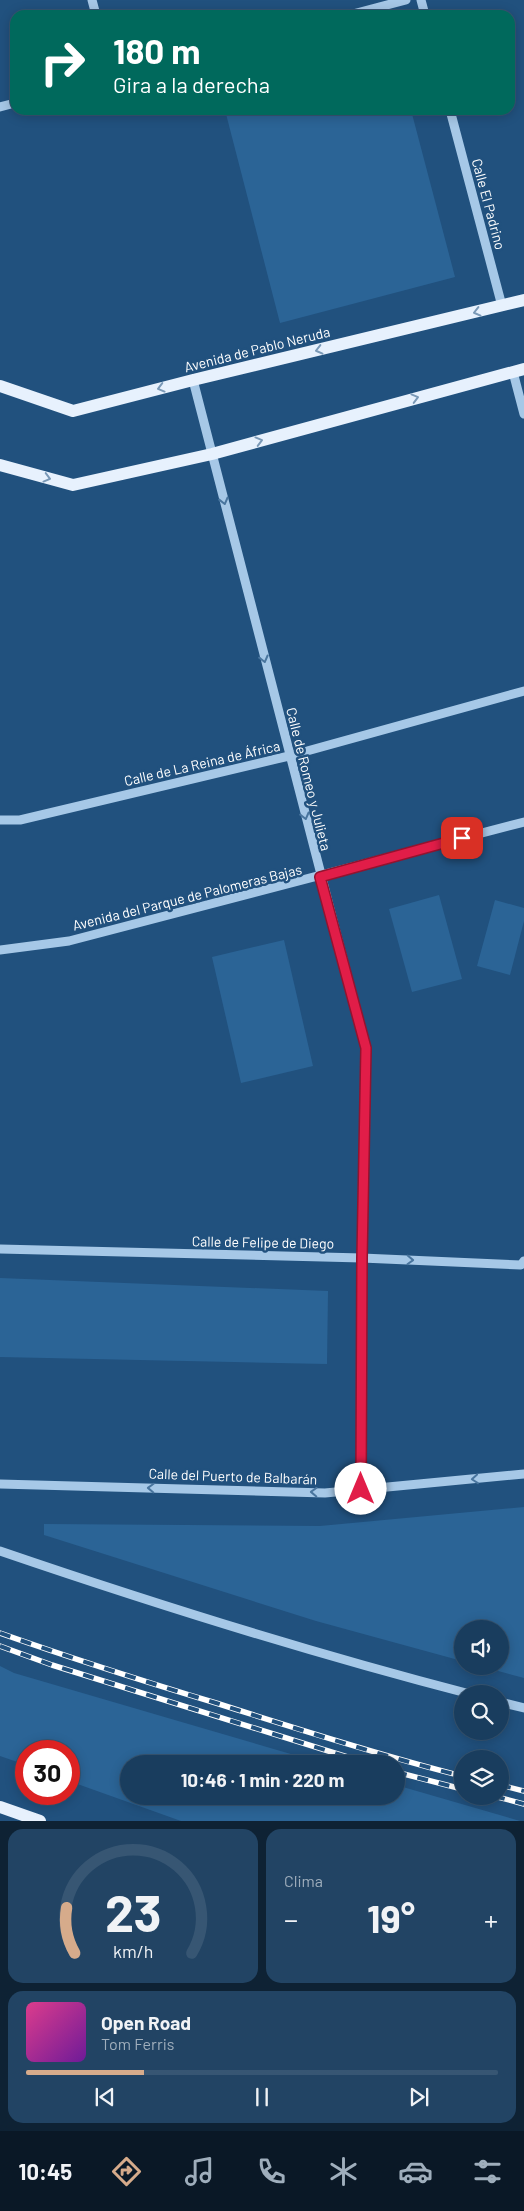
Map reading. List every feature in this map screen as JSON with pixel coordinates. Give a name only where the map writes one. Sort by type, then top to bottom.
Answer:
[{"type":"main road","name":"Avenida de Pablo Neruda","points":[[0,386],[73,411],[524,300]]},
{"type":"main road","points":[[0,465],[73,485],[212,454],[518,370]]},
{"type":"main road","points":[[0,1806],[40,1821]]},
{"type":"street","points":[[368,10],[406,0]]},
{"type":"street","name":"Calle El Padrino","points":[[451,115],[502,306]]},
{"type":"street","points":[[518,370],[524,414]]},
{"type":"street","name":"Calle de Romeo y Julieta","points":[[193,380],[320,877],[366,1048],[362,1258],[361,1489]]},
{"type":"street","name":"Calle de La Reina de África","points":[[0,820],[20,820],[289,756],[524,692]]},
{"type":"street","name":"Avenida del Parque de Palomeras Bajas","points":[[0,950],[69,941],[320,877],[524,822]]},
{"type":"street","name":"Calle de Felipe de Diego","points":[[0,1250],[362,1258],[521,1265],[524,1261]]},
{"type":"street","name":"Calle del Puerto de Balbarán","points":[[0,1484],[325,1493],[524,1474]]},
{"type":"street","points":[[0,1551],[121,1592],[355,1664],[454,1690]]},
{"type":"street","points":[[509,1704],[524,1708]]},
{"type":"shaded area","points":[[226,115],[412,115],[455,277],[280,323]]},
{"type":"shaded area","points":[[439,895],[462,979],[412,992],[389,909]]},
{"type":"shaded area","points":[[495,900],[524,908],[524,921],[510,975],[477,966]]},
{"type":"shaded area","points":[[284,940],[313,1066],[241,1083],[212,957]]},
{"type":"shaded area","points":[[0,1278],[328,1291],[327,1364],[0,1357]]},
{"type":"shaded area","points":[[524,1507],[524,1678],[509,1674],[509,1620],[454,1620],[454,1659],[316,1621],[44,1535],[44,1524],[320,1526]]},
{"type":"shaded area","points":[[0,1666],[14,1673],[294,1755],[120,1755],[120,1799],[80,1785],[80,1740],[15,1740],[15,1761],[0,1756]]},
{"type":"shaded area","points":[[405,1788],[454,1802],[454,1805],[465,1805],[520,1821],[181,1821],[136,1805],[405,1805]]},
{"type":"railway","points":[[0,1633],[107,1669],[308,1732],[454,1774]]},
{"type":"railway","points":[[0,1646],[52,1665],[341,1755]]},
{"type":"railway","points":[[405,1774],[454,1787]]},
{"type":"railway","points":[[509,1787],[524,1791]]},
{"type":"railway","points":[[509,1800],[524,1804]]},
{"type":"route","points":[[361,1489],[362,1258],[366,1048],[320,877],[462,838]]}]
